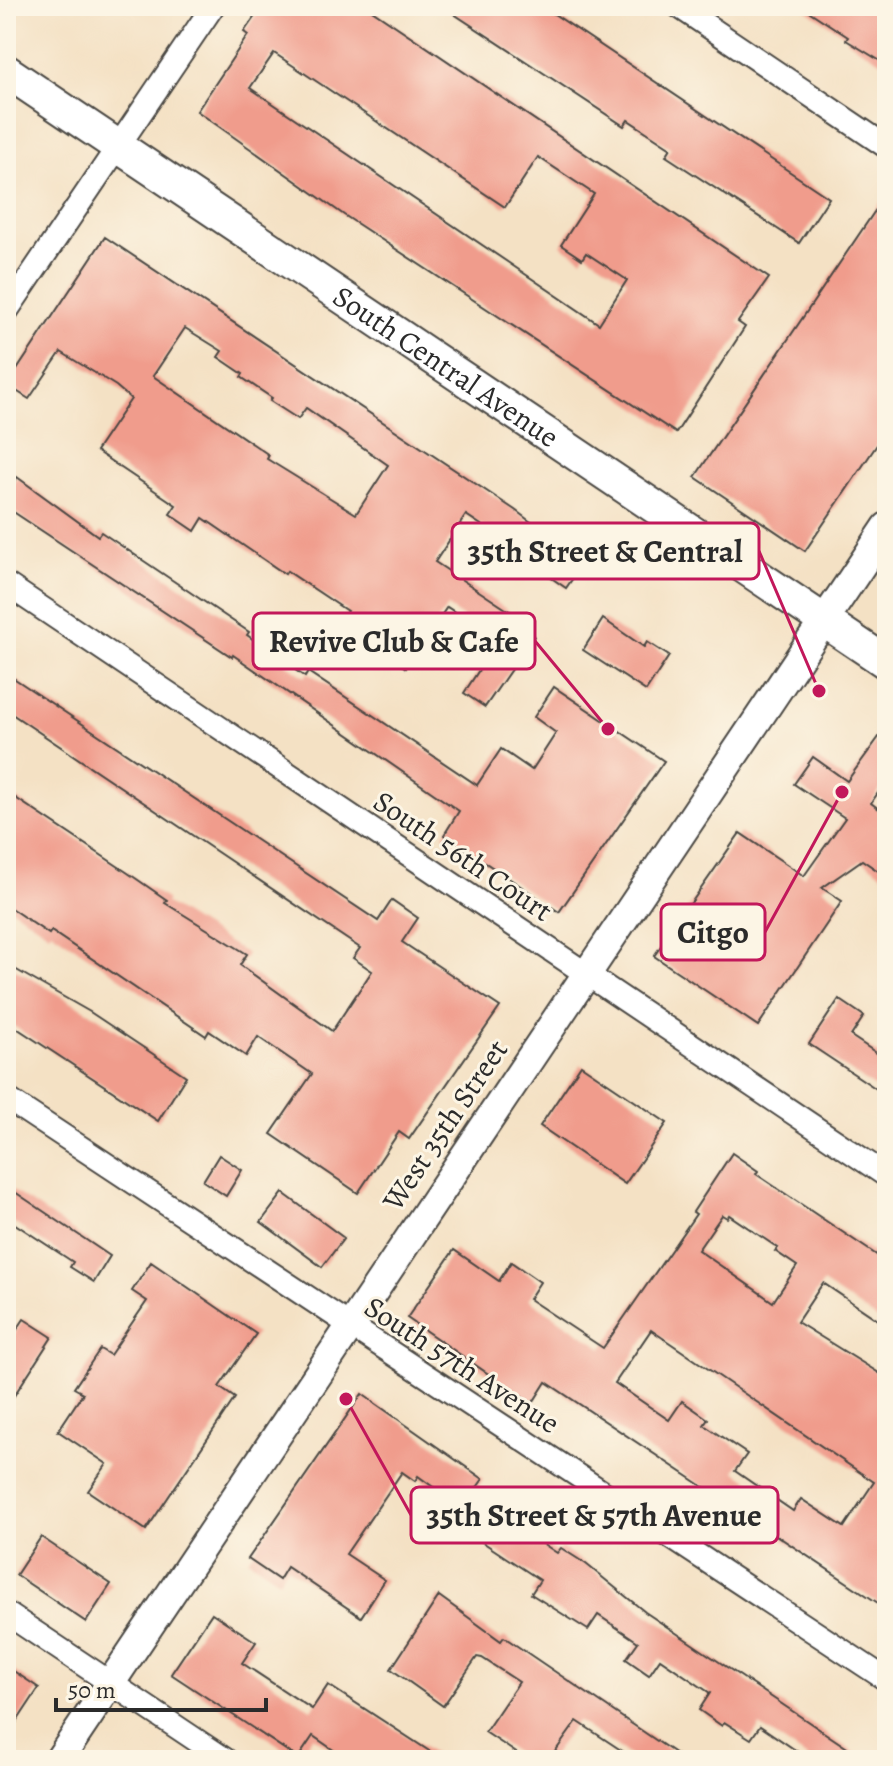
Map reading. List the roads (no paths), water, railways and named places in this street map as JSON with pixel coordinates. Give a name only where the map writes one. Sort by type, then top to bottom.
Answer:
[{"type":"main road","name":"South Central Avenue","points":[[6,71],[887,663]]},
{"type":"street","points":[[6,312],[213,6]]},
{"type":"street","points":[[678,6],[887,147]]},
{"type":"street","name":"West 35th Street","points":[[59,1760],[887,527]]},
{"type":"street","name":"South 56th Court","points":[[6,584],[887,1176]]},
{"type":"street","name":"South 57th Avenue","points":[[6,1098],[887,1680]]},
{"type":"street","points":[[6,1613],[226,1760]]},
{"type":"place","name":"35th Street & Central","points":[[819,691]]},
{"type":"place","name":"Revive Club & Cafe","points":[[608,729]]},
{"type":"place","name":"Citgo","points":[[842,792]]},
{"type":"place","name":"35th Street & 57th Avenue","points":[[346,1399]]}]
